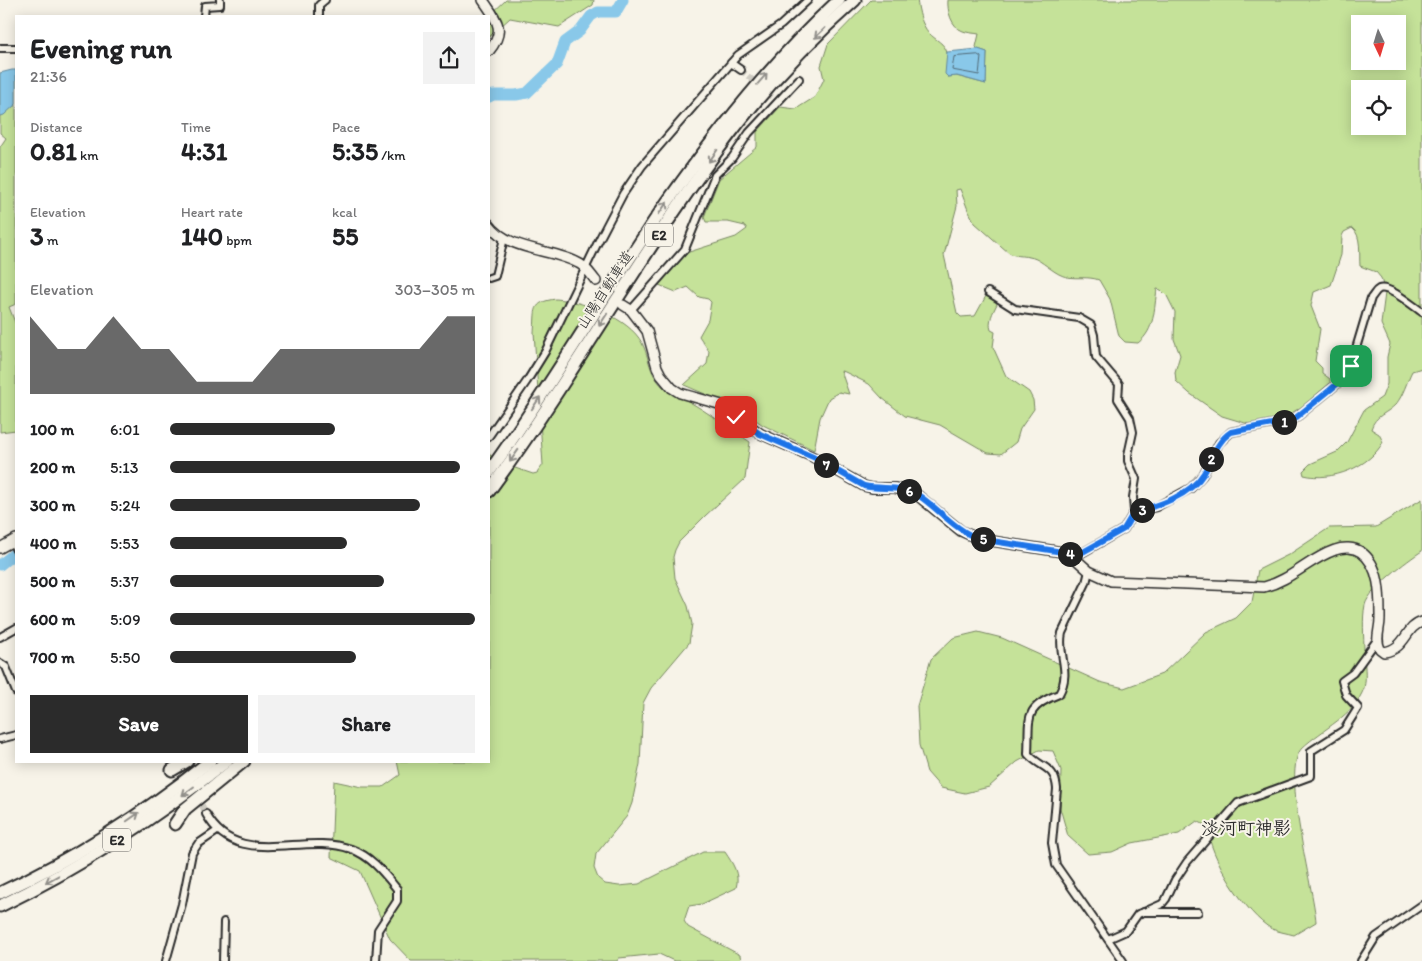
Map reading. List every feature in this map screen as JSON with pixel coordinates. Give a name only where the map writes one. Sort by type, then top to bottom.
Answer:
[{"type":"highway","name":"山陽自動車道","points":[[490,471],[668,201],[710,144],[763,78],[796,41],[839,0]]},
{"type":"highway","name":"山陽自動車道","points":[[490,490],[516,454],[648,251],[718,150],[778,77],[855,0]]},
{"type":"highway","points":[[172,770],[184,763]]},
{"type":"highway","name":"E2","points":[[0,894],[73,856],[131,818],[207,763]]},
{"type":"highway","name":"E2","points":[[0,906],[78,864],[122,836],[174,801],[224,763]]},
{"type":"highway","points":[[176,824],[185,809],[242,763]]},
{"type":"street","points":[[203,3],[220,5],[220,0]]},
{"type":"street","points":[[319,15],[318,5],[325,0]]},
{"type":"street","points":[[483,0],[496,18],[499,32],[496,42],[490,50]]},
{"type":"street","points":[[490,435],[545,352],[623,194],[642,166],[738,55],[781,24],[808,0]]},
{"type":"street","points":[[0,48],[15,48]]},
{"type":"street","points":[[731,63],[741,70]]},
{"type":"street","points":[[800,80],[775,99],[732,158],[715,175],[685,249],[627,308],[647,331],[657,366],[661,375],[672,388],[680,393],[722,405],[760,434],[813,457],[864,486],[895,488],[918,495],[968,535],[979,539],[1069,553],[1089,571],[1111,581],[1129,584],[1264,587],[1281,581],[1336,549],[1352,548],[1364,555],[1374,568],[1377,577],[1380,621],[1376,640],[1353,673],[1342,681],[1346,695],[1358,708],[1344,730],[1311,752],[1311,776],[1238,804],[1187,862],[1175,880],[1166,900],[1162,904],[1138,914],[1126,931],[1108,939]]},
{"type":"street","points":[[490,225],[504,238],[579,263],[586,268],[596,281]]},
{"type":"street","points":[[490,278],[495,276],[504,238]]},
{"type":"street","points":[[1134,512],[1156,507],[1191,488],[1203,475],[1219,443],[1231,432],[1293,420],[1344,378],[1351,366],[1371,298],[1377,290],[1382,288],[1391,291],[1422,312]]},
{"type":"street","points":[[988,292],[1014,309],[1079,318],[1091,325],[1096,357],[1118,380],[1118,398],[1131,422],[1133,432],[1128,461],[1136,479],[1133,497],[1134,512],[1124,529],[1074,557]]},
{"type":"street","points":[[0,548],[14,544]]},
{"type":"street","points":[[1089,571],[1086,583],[1060,640],[1066,674],[1062,688],[1059,694],[1041,701],[1033,708],[1030,715],[1028,754],[1034,761],[1052,771],[1056,780],[1058,789],[1052,843],[1056,865],[1123,961]]},
{"type":"street","points":[[1376,640],[1380,649],[1384,652],[1390,651],[1397,648],[1415,624],[1422,622]]},
{"type":"street","points":[[0,637],[15,629]]},
{"type":"street","points":[[0,663],[6,667],[15,690]]},
{"type":"street","points":[[0,739],[15,735]]},
{"type":"street","points":[[206,814],[217,831],[228,839],[243,844],[259,846],[320,843],[352,849],[368,858],[396,890],[397,901],[378,930],[376,961]]},
{"type":"street","points":[[166,961],[192,853],[198,844],[217,831]]},
{"type":"street","points":[[1361,961],[1376,937],[1422,905]]},
{"type":"street","points":[[1144,912],[1198,912]]},
{"type":"street","points":[[223,961],[224,922]]},
{"type":"green space","points":[[506,0],[594,0],[593,5],[559,27],[510,18],[490,36],[490,15]]},
{"type":"green space","points":[[871,0],[917,0],[924,26],[946,50],[948,77],[956,76],[986,84],[987,52],[976,47],[979,34],[965,32],[955,26],[949,13],[948,0],[1422,0],[1422,368],[1412,371],[1398,401],[1373,424],[1371,429],[1379,434],[1383,442],[1377,451],[1369,459],[1349,471],[1315,477],[1304,475],[1303,471],[1310,464],[1337,452],[1347,442],[1364,410],[1382,397],[1387,384],[1387,357],[1390,344],[1381,324],[1385,293],[1381,278],[1376,272],[1360,266],[1359,240],[1352,228],[1344,232],[1342,236],[1341,255],[1331,285],[1314,292],[1311,306],[1320,329],[1315,361],[1322,368],[1322,373],[1330,379],[1330,383],[1302,407],[1275,422],[1252,425],[1222,416],[1189,393],[1176,381],[1175,372],[1180,355],[1174,339],[1175,312],[1167,296],[1161,290],[1157,289],[1153,319],[1144,338],[1138,343],[1125,342],[1119,336],[1110,299],[1099,280],[1063,276],[1036,259],[1009,253],[975,223],[960,189],[956,190],[957,206],[944,255],[957,313],[961,317],[975,316],[986,296],[995,300],[997,304],[990,323],[991,330],[995,332],[993,347],[1006,376],[1029,392],[1033,400],[1034,409],[1020,429],[1016,442],[1001,454],[988,453],[940,425],[905,416],[882,398],[869,384],[841,371],[849,394],[839,392],[829,398],[820,418],[814,450],[763,425],[740,409],[684,385],[707,364],[709,351],[699,336],[708,320],[711,302],[708,299],[699,297],[688,287],[676,292],[659,285],[686,253],[736,237],[747,229],[745,226],[728,222],[706,222],[704,217],[719,179],[757,147],[757,132],[780,107],[796,109],[815,97],[824,79],[821,66],[828,44]]},
{"type":"green space","points":[[0,73],[15,75],[15,304],[9,307],[15,322],[15,430],[0,432],[0,147],[6,138],[0,133]]},
{"type":"green space","points":[[548,300],[567,300],[592,307],[627,326],[642,343],[652,371],[663,387],[700,408],[750,442],[745,479],[679,542],[675,550],[673,557],[675,578],[688,606],[692,624],[689,643],[651,688],[643,703],[640,764],[632,803],[627,816],[596,854],[594,868],[598,878],[605,884],[619,886],[639,884],[703,852],[725,852],[736,874],[736,888],[702,904],[689,906],[684,921],[688,927],[740,955],[741,961],[674,961],[659,954],[619,958],[617,961],[411,961],[390,939],[360,871],[331,857],[334,781],[362,787],[383,787],[400,775],[397,763],[490,763],[490,455],[500,463],[533,474],[537,473],[543,465],[534,332],[536,308],[542,302]]},
{"type":"green space","points":[[1422,499],[1422,551],[1381,583],[1368,598],[1365,605],[1363,628],[1365,679],[1360,698],[1346,714],[1302,748],[1296,760],[1296,804],[1316,922],[1294,935],[1272,929],[1251,911],[1230,884],[1214,853],[1207,826],[1197,821],[1179,834],[1132,843],[1112,852],[1088,854],[1068,836],[1060,808],[1061,770],[1053,751],[1039,750],[1017,762],[989,787],[965,793],[941,788],[927,772],[919,745],[917,706],[931,659],[953,638],[978,632],[1002,638],[1100,682],[1124,688],[1162,674],[1206,632],[1236,618],[1252,602],[1258,570],[1290,554],[1329,528],[1376,527]]},
{"type":"water","points":[[978,49],[987,52],[986,84],[957,76],[948,77],[945,74],[947,52]]},
{"type":"water","points":[[15,70],[15,105],[4,115],[0,116],[0,73]]},
{"type":"waterway","points":[[490,96],[527,93],[557,64],[565,42],[580,31],[591,16],[598,12],[616,12],[623,0]]},
{"type":"waterway","points":[[0,565],[15,553]]},
{"type":"tunnel","points":[[741,70],[772,97]]},
{"type":"tunnel","points":[[198,797],[206,814]]},
{"type":"district","name":"淡河町神影","points":[[1246,828]]},
{"type":"route","points":[[736,417],[760,434],[813,457],[864,486],[895,488],[918,495],[968,535],[979,539],[1069,553],[1074,557],[1124,529],[1134,512],[1156,507],[1191,488],[1203,475],[1219,443],[1231,432],[1293,420],[1344,378],[1351,366]]}]
